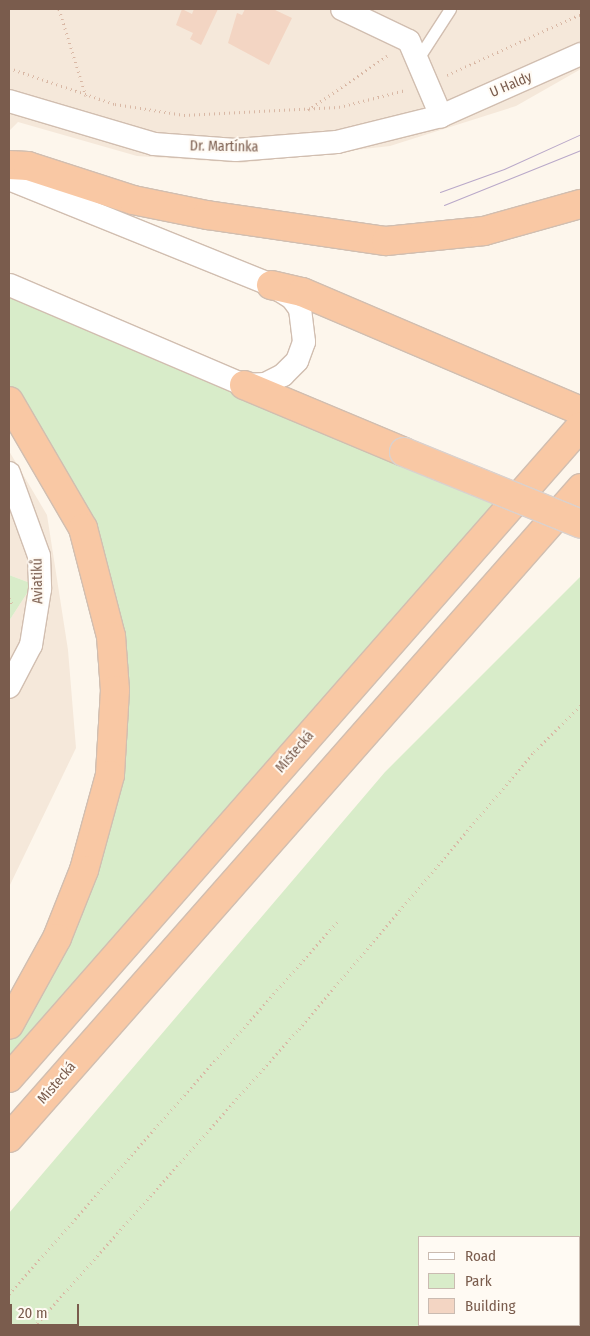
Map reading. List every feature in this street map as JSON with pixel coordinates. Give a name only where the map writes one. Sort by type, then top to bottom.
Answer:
[{"type":"highway","points":[[9,165],[28,166],[152,204],[281,228],[386,241],[484,231],[581,204]]},
{"type":"highway","points":[[271,285],[302,292],[581,411]]},
{"type":"highway","points":[[244,384],[581,524]]},
{"type":"highway","points":[[9,400],[83,528],[111,636],[115,690],[110,774],[86,862],[57,938],[9,1025]]},
{"type":"highway","name":"Místecká","points":[[9,1078],[581,426]]},
{"type":"highway","name":"Místecká","points":[[9,1138],[581,488]]},
{"type":"street","points":[[342,9],[413,50],[441,116]]},
{"type":"street","name":"U Haldy","points":[[441,116],[581,54]]},
{"type":"street","name":"Dr. Martínka","points":[[9,101],[154,144],[236,150],[337,142],[441,116]]},
{"type":"street","points":[[9,179],[271,285],[292,298],[300,310],[304,342],[297,361],[283,375],[265,384],[244,384],[9,285]]},
{"type":"street","name":"Aviatiků","points":[[9,474],[30,523],[38,556],[40,589],[31,645],[9,687]]},
{"type":"lane","points":[[413,50],[450,9]]},
{"type":"path","points":[[59,9],[86,96]]},
{"type":"path","points":[[9,68],[86,96],[184,115],[339,107],[427,83],[490,60],[581,14]]},
{"type":"path","points":[[307,110],[413,50]]},
{"type":"path","points":[[34,1327],[299,1030],[534,752],[581,705]]},
{"type":"path","points":[[9,1294],[338,920]]},
{"type":"shaded area","points":[[9,9],[581,9],[581,69],[516,106],[390,146],[240,163],[137,156],[18,122],[9,131]]},
{"type":"shaded area","points":[[9,451],[47,515],[68,650],[76,748],[9,887],[9,621],[33,584],[9,575]]},
{"type":"green space","points":[[9,287],[515,497],[9,1077],[9,1025],[110,775],[98,575],[9,401]]},
{"type":"green space","points":[[9,575],[33,584],[9,621]]},
{"type":"green space","points":[[581,576],[581,1327],[9,1327],[9,1213],[385,772]]},
{"type":"building","points":[[182,9],[192,14],[194,9],[218,9],[201,45],[190,39],[193,33],[176,25]]},
{"type":"building","points":[[245,9],[273,9],[292,18],[269,65],[228,43],[237,13],[242,15]]},
{"type":"tram line","points":[[440,192],[504,169],[581,134]]},
{"type":"tram line","points":[[444,205],[581,150]]}]
